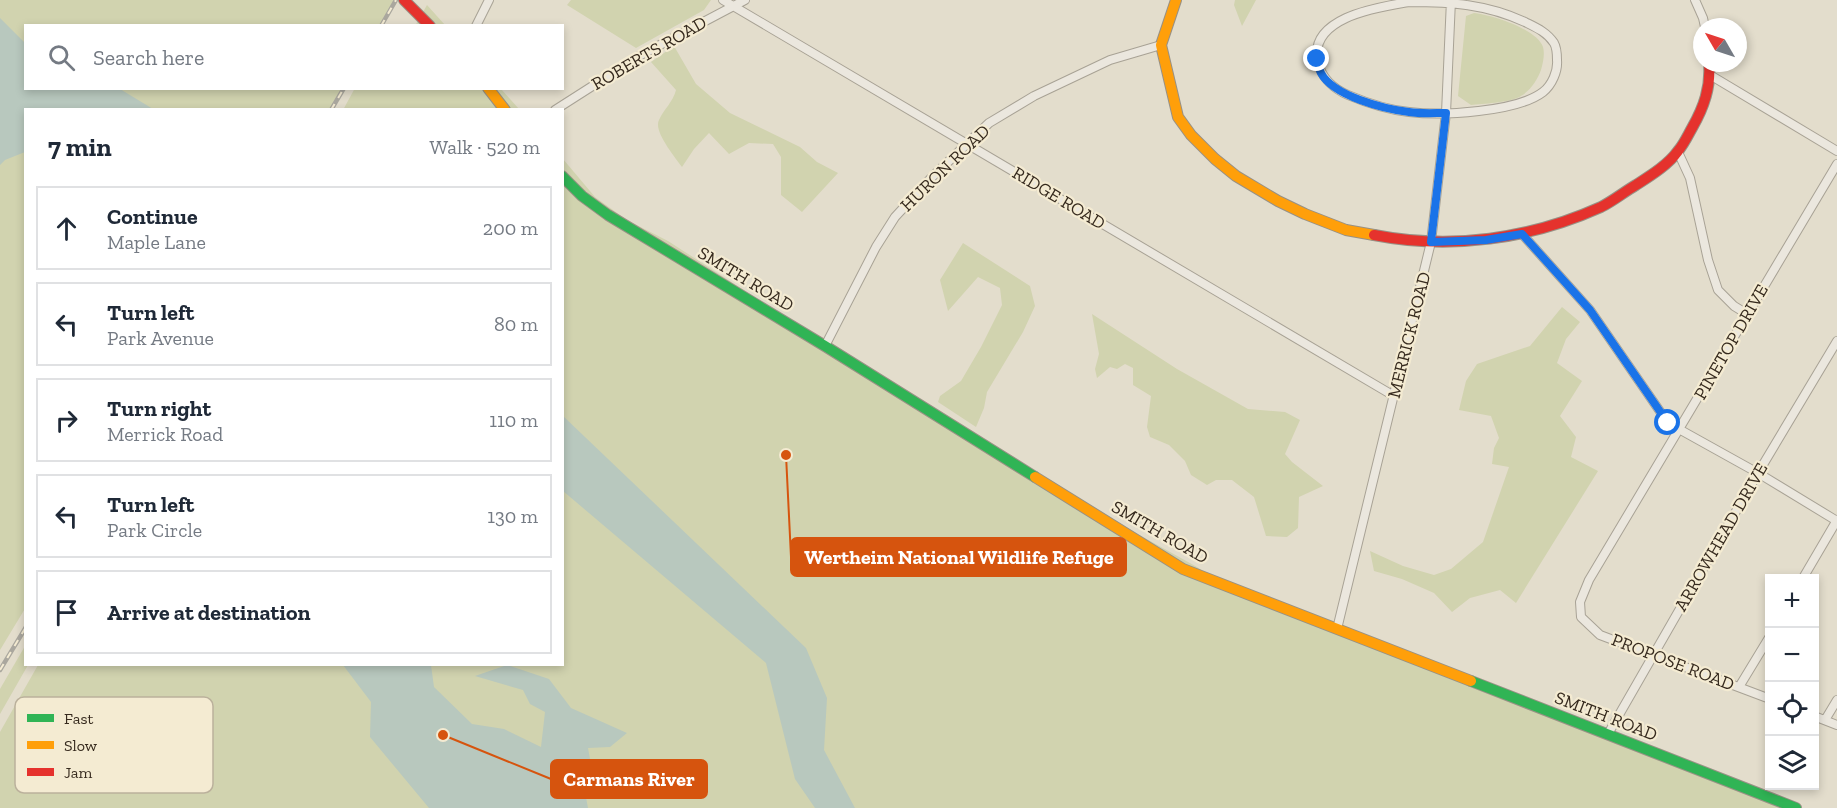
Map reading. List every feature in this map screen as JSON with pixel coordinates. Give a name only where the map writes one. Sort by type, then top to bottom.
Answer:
[{"type":"street","points":[[404,0],[428,24]]},
{"type":"street","points":[[477,24],[489,0]]},
{"type":"street","name":"RIDGE ROAD","points":[[723,0],[1394,396]]},
{"type":"street","name":"ROBERTS ROAD","points":[[558,108],[642,55],[745,0]]},
{"type":"street","points":[[1176,0],[1161,45],[1178,117],[1191,135],[1236,176],[1278,201],[1346,230],[1393,239],[1431,242],[1486,240],[1552,226],[1603,206],[1651,175],[1678,152],[1703,108],[1710,72]]},
{"type":"street","points":[[1695,0],[1703,18]]},
{"type":"street","points":[[1451,1],[1476,5],[1506,14],[1548,35],[1556,45],[1558,66],[1552,81],[1544,92],[1530,100],[1503,108],[1446,113],[1402,111],[1376,105],[1345,93],[1321,74],[1317,59],[1319,43],[1327,30],[1342,19],[1369,9],[1409,2],[1451,1]]},
{"type":"street","name":"MERRICK ROAD","points":[[1337,628],[1431,242],[1446,113],[1451,1]]},
{"type":"street","name":"HURON ROAD","points":[[825,346],[876,247],[895,217],[932,177],[989,123],[1034,96],[1110,60],[1161,45]]},
{"type":"street","points":[[1710,75],[1837,151]]},
{"type":"street","points":[[490,90],[503,108]]},
{"type":"street","points":[[1678,152],[1690,178],[1708,260],[1718,290],[1734,306],[1747,314]]},
{"type":"street","name":"PINETOP DRIVE","points":[[1581,617],[1580,602],[1588,580],[1837,164]]},
{"type":"street","name":"SMITH ROAD","points":[[564,178],[582,196],[608,215],[825,346],[1183,569],[1796,808]]},
{"type":"street","points":[[1522,234],[1590,310],[1668,423],[1758,473],[1837,521],[1806,574]]},
{"type":"street","name":"ARROWHEAD DRIVE","points":[[1608,734],[1758,473],[1837,341]]},
{"type":"street","name":"PROPOSE ROAD","points":[[1581,617],[1600,635],[1765,697]]},
{"type":"street","points":[[1739,687],[1765,644]]},
{"type":"street","points":[[1825,720],[1837,700]]},
{"type":"street","points":[[1819,718],[1837,725]]},
{"type":"green space","points":[[0,0],[396,0],[382,24],[24,24],[24,90],[343,90],[332,108],[24,108],[24,610],[0,650]]},
{"type":"green space","points":[[571,0],[711,0],[704,10],[636,48],[567,5]]},
{"type":"green space","points":[[1235,0],[1256,0],[1242,26],[1234,5]]},
{"type":"green space","points":[[427,5],[444,24],[416,24]]},
{"type":"green space","points":[[1474,13],[1513,24],[1532,34],[1543,47],[1544,59],[1539,74],[1532,86],[1521,96],[1508,101],[1471,105],[1458,96],[1466,16]]},
{"type":"green space","points":[[674,46],[696,84],[730,113],[800,147],[817,162],[838,173],[802,212],[781,195],[781,157],[773,144],[749,143],[729,154],[709,133],[682,167],[666,144],[658,125],[676,90],[651,62]]},
{"type":"green space","points":[[354,90],[502,90],[518,108],[344,108]]},
{"type":"green space","points":[[564,160],[595,197],[627,220],[668,241],[804,329],[1235,592],[1520,699],[1780,808],[0,808],[0,732],[15,706],[15,793],[213,793],[213,697],[20,697],[37,666],[564,666]]},
{"type":"green space","points":[[963,243],[1030,286],[1035,306],[1023,332],[987,392],[984,408],[976,427],[938,402],[940,396],[961,381],[1002,305],[1000,288],[978,277],[948,311],[940,280]]},
{"type":"green space","points":[[1562,307],[1580,322],[1566,339],[1557,363],[1582,381],[1560,416],[1576,437],[1571,457],[1598,471],[1516,603],[1500,590],[1470,598],[1452,612],[1434,593],[1402,579],[1374,571],[1370,551],[1403,566],[1434,575],[1451,569],[1483,542],[1509,467],[1492,464],[1494,448],[1499,438],[1491,416],[1459,410],[1466,381],[1477,364],[1530,346]]},
{"type":"green space","points":[[1092,314],[1177,369],[1248,409],[1285,412],[1300,420],[1285,454],[1323,486],[1299,497],[1298,528],[1287,537],[1266,536],[1254,497],[1232,480],[1216,480],[1207,485],[1191,475],[1185,461],[1169,445],[1150,437],[1147,427],[1151,396],[1133,385],[1133,368],[1125,364],[1117,369],[1110,367],[1097,378],[1095,369],[1099,354]]},
{"type":"green space","points":[[24,648],[24,666],[27,666],[0,714],[0,689]]},
{"type":"shaded area","points":[[0,18],[24,42],[24,90],[122,90],[151,108],[24,108],[24,152],[5,160],[0,165]]},
{"type":"shaded area","points":[[564,417],[806,648],[827,698],[824,750],[855,808],[815,808],[795,779],[766,663],[564,492]]},
{"type":"shaded area","points":[[344,666],[431,666],[434,687],[472,724],[504,729],[541,747],[545,712],[530,704],[523,690],[475,676],[510,666],[549,679],[571,708],[627,733],[610,747],[588,748],[592,770],[585,792],[588,808],[429,808],[370,737],[371,702]]},
{"type":"railway","points":[[382,24],[396,0]]},
{"type":"railway","points":[[332,108],[343,90]]},
{"type":"railway","points":[[0,670],[24,630]]},
{"type":"traffic: fast","points":[[564,178],[582,196],[608,215],[825,346],[1035,477]]},
{"type":"traffic: fast","points":[[1471,681],[1796,808]]},
{"type":"traffic: slow","points":[[1176,0],[1161,45],[1178,117],[1191,135],[1236,176],[1278,201],[1346,230],[1374,235]]},
{"type":"traffic: slow","points":[[490,90],[503,108]]},
{"type":"traffic: slow","points":[[1035,477],[1183,569],[1471,681]]},
{"type":"traffic: jam","points":[[404,0],[428,24]]},
{"type":"traffic: jam","points":[[1374,235],[1432,241],[1490,239],[1546,227],[1601,207],[1658,170],[1680,148],[1703,105],[1708,89],[1709,72]]},
{"type":"place","name":"Wertheim National Wildlife Refuge","points":[[786,455]]},
{"type":"place","name":"Carmans River","points":[[443,735]]},
{"type":"route","points":[[1317,59],[1321,74],[1345,93],[1386,108],[1410,112],[1446,113],[1431,242],[1486,240],[1522,234],[1590,310],[1668,423]]}]
